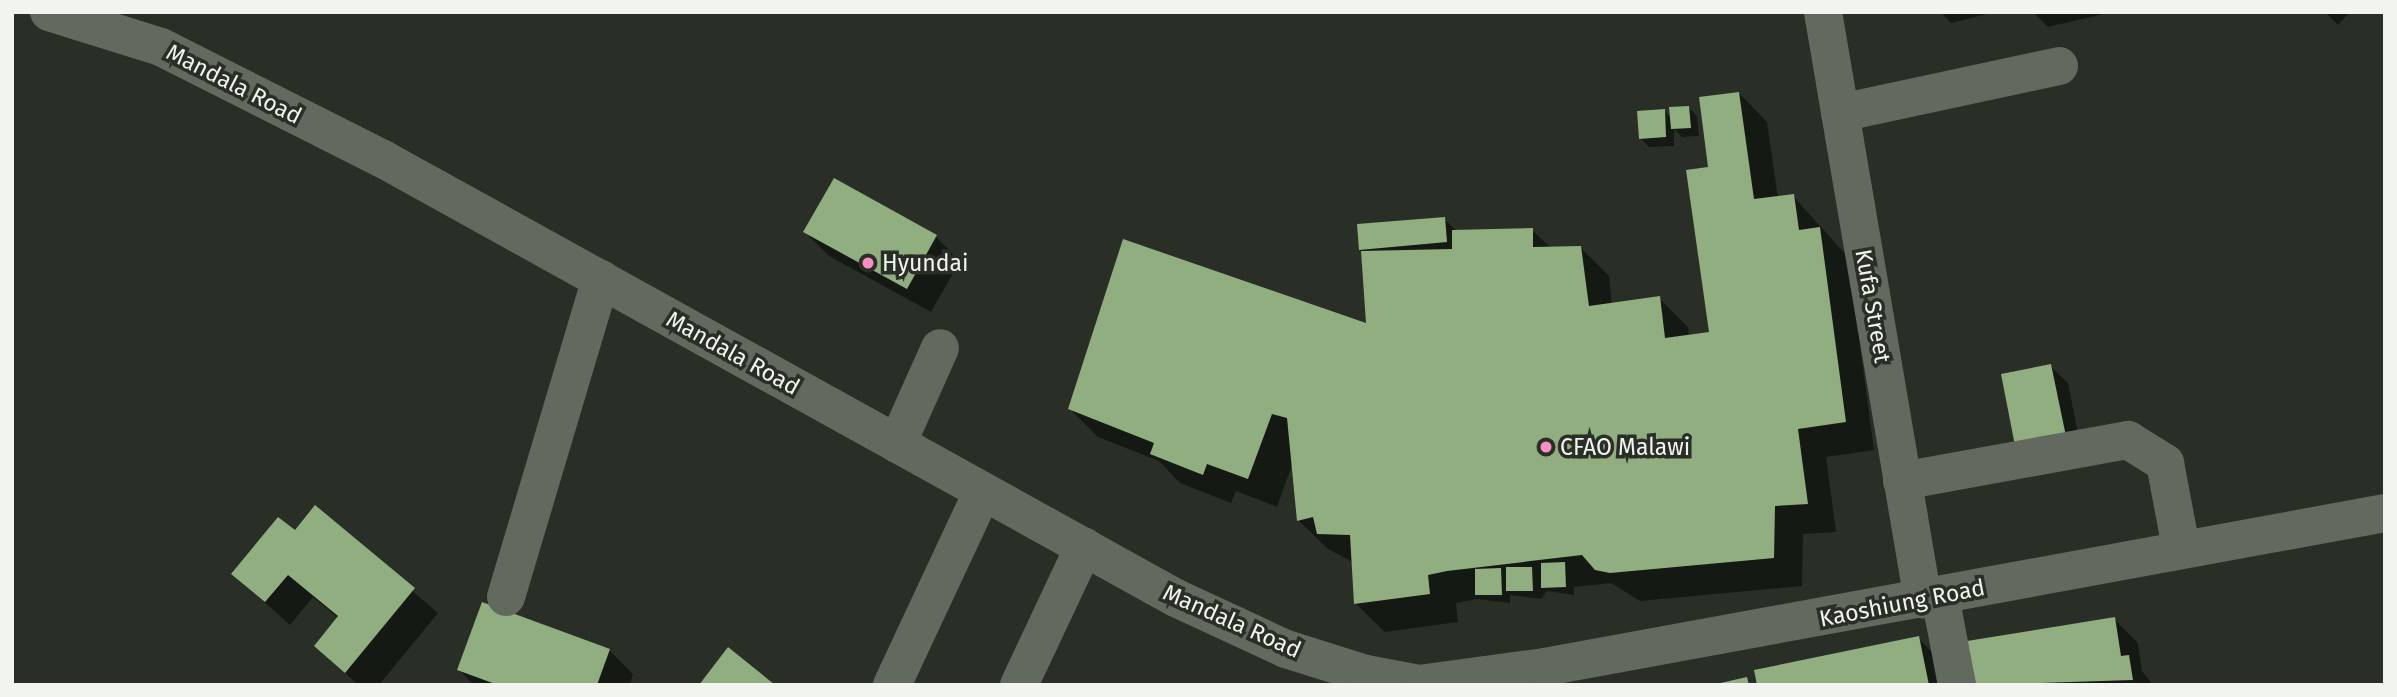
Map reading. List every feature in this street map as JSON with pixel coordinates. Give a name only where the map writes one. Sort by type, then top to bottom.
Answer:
[{"type":"street","name":"Mandala Road","points":[[50,12],[161,47],[601,279],[1084,547],[1286,649],[1419,684]]},
{"type":"street","name":"Kufa Street","points":[[1823,12],[1902,481],[1957,685]]},
{"type":"street","points":[[1840,113],[2059,66]]},
{"type":"street","points":[[506,597],[601,279]]},
{"type":"street","points":[[897,443],[940,348]]},
{"type":"street","points":[[1902,481],[2128,440],[2165,463],[2181,548]]},
{"type":"street","points":[[892,685],[982,491]]},
{"type":"street","name":"Kaoshiung Road","points":[[1419,684],[1932,598],[2181,548],[2385,513]]},
{"type":"street","points":[[1019,685],[1084,547]]},
{"type":"building","points":[[1739,92],[1754,199],[1794,194],[1799,230],[1820,227],[1846,422],[1798,429],[1808,504],[1775,506],[1774,558],[1610,573],[1595,570],[1582,555],[1428,575],[1430,594],[1354,604],[1350,535],[1317,534],[1313,517],[1297,521],[1287,418],[1272,414],[1248,479],[1207,464],[1203,475],[1150,454],[1154,443],[1068,409],[1123,239],[1366,323],[1361,251],[1452,249],[1452,230],[1533,228],[1533,247],[1581,246],[1589,306],[1660,296],[1665,338],[1709,332],[1686,170],[1708,167],[1699,97]]},
{"type":"building","points":[[1689,106],[1691,128],[1671,129],[1669,107]]},
{"type":"building","points":[[1665,109],[1666,137],[1639,139],[1637,111]]},
{"type":"building","points":[[834,178],[937,235],[907,289],[803,232]]},
{"type":"building","points":[[1445,217],[1447,242],[1359,250],[1357,224]]},
{"type":"building","points":[[2051,364],[2068,446],[2017,456],[2001,374]]},
{"type":"building","points":[[315,505],[415,588],[345,673],[314,646],[338,616],[288,575],[265,602],[231,574],[278,517],[295,530]]},
{"type":"building","points":[[1565,562],[1566,587],[1541,588],[1541,563]]},
{"type":"building","points":[[1506,567],[1532,567],[1533,591],[1506,591]]},
{"type":"building","points":[[1501,568],[1502,595],[1475,595],[1475,569]]},
{"type":"building","points":[[482,602],[610,649],[597,685],[498,685],[457,670]]},
{"type":"building","points":[[2115,617],[2121,656],[2129,655],[2133,680],[1974,685],[1967,641]]},
{"type":"building","points":[[1919,636],[1929,685],[1757,685],[1754,670]]},
{"type":"building","points":[[728,647],[775,685],[699,685]]},
{"type":"building","points":[[1747,677],[1749,685],[1716,685],[1716,684]]},
{"type":"place","name":"Hyundai","points":[[868,263]]},
{"type":"place","name":"CFAO Malawi","points":[[1546,447]]}]
